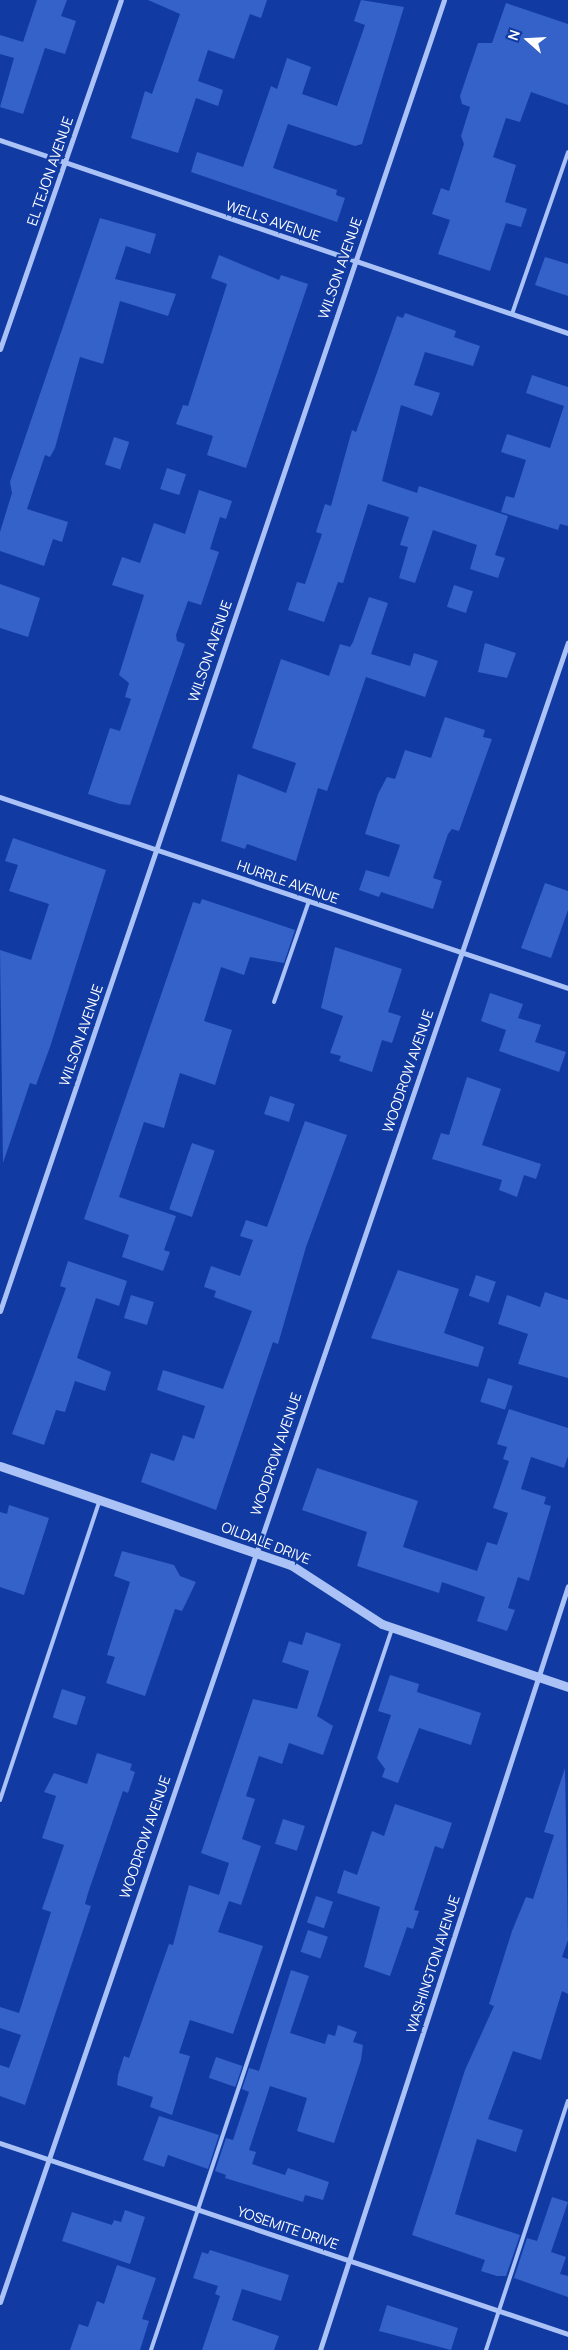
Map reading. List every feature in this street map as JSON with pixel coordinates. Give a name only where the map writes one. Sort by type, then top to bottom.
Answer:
[{"type":"street","name":"EL TEJON AVENUE","points":[[0,349],[121,0]]},
{"type":"street","name":"WILSON AVENUE","points":[[0,1311],[354,260],[444,0]]},
{"type":"street","name":"WELLS AVENUE","points":[[0,140],[568,333]]},
{"type":"street","name":"WOODROW AVENUE","points":[[0,2302],[254,1552],[568,642]]},
{"type":"street","name":"HURRLE AVENUE","points":[[0,797],[568,988]]},
{"type":"street","name":"OILDALE DRIVE","points":[[0,1466],[254,1552],[317,1578],[356,1610],[392,1628],[568,1687]]},
{"type":"street","name":"WASHINGTON AVENUE","points":[[320,2350],[536,1677],[568,1586]]},
{"type":"street","name":"YOSEMITE DRIVE","points":[[0,2143],[568,2334]]},
{"type":"lane","points":[[512,314],[568,152]]},
{"type":"lane","points":[[274,1002],[309,901]]},
{"type":"lane","points":[[0,1800],[100,1500]]},
{"type":"lane","points":[[151,2350],[392,1628]]},
{"type":"lane","points":[[486,2350],[568,2101]]},
{"type":"building","points":[[37,0],[67,0],[61,16],[76,21],[65,54],[45,48],[23,114],[0,107],[14,58],[0,54],[0,35],[23,42]]},
{"type":"building","points":[[148,0],[267,0],[261,18],[250,14],[234,59],[208,50],[198,81],[223,90],[218,106],[196,98],[178,153],[131,138],[145,91],[152,94],[180,14]]},
{"type":"building","points":[[361,0],[404,7],[362,144],[355,146],[288,124],[273,168],[337,190],[336,195],[345,198],[337,222],[191,172],[197,152],[243,167],[271,86],[277,89],[287,58],[311,67],[302,94],[337,106],[365,25],[354,21]]},
{"type":"building","points":[[506,3],[568,24],[568,105],[531,92],[520,122],[506,118],[493,157],[516,165],[505,202],[527,209],[521,227],[506,223],[490,271],[438,254],[450,220],[432,214],[441,188],[449,191],[464,144],[461,136],[470,107],[462,104],[460,96],[478,43],[492,43]]},
{"type":"building","points":[[100,218],[156,234],[150,254],[126,246],[115,279],[176,294],[168,316],[120,301],[103,364],[80,357],[55,448],[50,457],[45,455],[27,509],[68,522],[62,542],[53,539],[44,566],[0,551],[0,532],[12,493],[10,482]]},
{"type":"building","points":[[219,255],[279,280],[281,275],[308,284],[246,468],[207,455],[213,436],[176,424],[183,405],[188,406],[227,284],[211,278]]},
{"type":"building","points":[[545,257],[568,264],[568,296],[535,285]]},
{"type":"building","points":[[405,313],[456,331],[454,337],[480,346],[473,366],[425,352],[414,385],[440,393],[432,416],[401,405],[382,481],[417,493],[419,486],[508,516],[495,555],[505,558],[498,578],[470,569],[477,545],[433,530],[415,583],[399,578],[408,547],[400,545],[409,517],[368,504],[343,583],[338,582],[324,622],[288,610],[297,582],[305,584],[322,534],[316,532],[325,504],[331,506],[352,430],[356,432],[397,316],[403,318]]},
{"type":"building","points":[[532,375],[568,387],[568,526],[560,524],[558,530],[501,512],[506,496],[514,498],[526,460],[501,452],[507,434],[550,448],[564,406],[526,393]]},
{"type":"building","points":[[114,437],[129,442],[120,470],[105,465]]},
{"type":"building","points":[[167,468],[186,474],[179,495],[160,489]]},
{"type":"building","points":[[199,490],[232,501],[226,519],[220,517],[210,549],[219,552],[201,605],[188,601],[176,635],[177,641],[185,644],[130,805],[120,804],[88,794],[110,728],[120,731],[131,699],[125,697],[129,683],[119,675],[144,595],[112,585],[122,557],[140,563],[154,523],[185,534]]},
{"type":"building","points":[[0,584],[40,598],[28,637],[0,628]]},
{"type":"building","points":[[454,585],[473,591],[466,613],[447,607]]},
{"type":"building","points":[[369,597],[388,603],[371,654],[410,666],[414,653],[438,661],[425,697],[366,677],[327,791],[318,788],[296,861],[247,844],[245,849],[221,841],[238,774],[286,793],[296,763],[252,748],[281,659],[329,676],[340,644],[350,647],[353,642]]},
{"type":"building","points":[[485,643],[516,653],[507,678],[478,672]]},
{"type":"building","points":[[445,717],[485,730],[483,737],[492,739],[459,831],[452,829],[448,834],[433,878],[442,881],[433,909],[381,892],[379,897],[359,890],[366,870],[389,877],[400,845],[365,834],[378,794],[387,777],[395,779],[405,750],[431,758]]},
{"type":"building","points":[[13,838],[106,870],[50,1047],[36,1085],[30,1083],[3,1163],[0,950],[31,960],[49,904],[9,891],[18,865],[5,861]]},
{"type":"building","points":[[545,883],[568,891],[568,910],[551,958],[521,948]]},
{"type":"building","points":[[202,899],[295,930],[284,963],[250,957],[244,975],[221,967],[204,1021],[232,1030],[215,1085],[180,1073],[164,1128],[144,1122],[119,1197],[176,1216],[164,1250],[170,1252],[163,1271],[122,1257],[129,1235],[84,1219],[193,902],[200,904]]},
{"type":"building","points":[[335,947],[402,969],[388,1012],[401,1016],[392,1043],[382,1040],[372,1072],[339,1061],[341,1056],[330,1053],[343,1016],[321,1008]]},
{"type":"building","points":[[490,993],[523,1004],[518,1018],[541,1025],[535,1042],[566,1052],[559,1072],[499,1051],[506,1030],[481,1021]]},
{"type":"building","points":[[467,1077],[501,1089],[482,1145],[541,1164],[536,1179],[524,1175],[517,1197],[499,1190],[502,1180],[432,1159],[441,1133],[449,1135]]},
{"type":"building","points":[[270,1096],[295,1104],[289,1122],[264,1114]]},
{"type":"building","points":[[305,1121],[347,1135],[306,1247],[278,1344],[273,1342],[216,1510],[141,1482],[151,1453],[174,1461],[183,1435],[194,1439],[205,1406],[157,1390],[163,1370],[223,1389],[252,1311],[214,1297],[216,1291],[204,1287],[211,1266],[240,1276],[253,1240],[240,1236],[246,1220],[267,1227]]},
{"type":"building","points":[[192,1143],[215,1151],[192,1217],[169,1209]]},
{"type":"building","points":[[68,1261],[127,1281],[119,1306],[96,1298],[77,1358],[111,1372],[105,1391],[75,1381],[65,1412],[56,1410],[44,1445],[12,1434],[66,1288],[60,1286]]},
{"type":"building","points":[[398,1270],[459,1289],[444,1333],[484,1347],[478,1367],[371,1338]]},
{"type":"building","points":[[476,1275],[496,1282],[489,1303],[469,1296]]},
{"type":"building","points":[[545,1292],[568,1300],[568,1378],[518,1364],[528,1334],[498,1324],[507,1295],[540,1307]]},
{"type":"building","points":[[131,1295],[154,1302],[147,1325],[124,1318]]},
{"type":"building","points":[[488,1378],[513,1386],[505,1410],[480,1402]]},
{"type":"building","points":[[509,1409],[568,1428],[568,1456],[564,1468],[531,1457],[521,1489],[546,1497],[544,1504],[551,1506],[529,1581],[518,1577],[508,1608],[515,1610],[507,1631],[477,1621],[485,1597],[442,1582],[439,1593],[357,1566],[367,1532],[302,1510],[317,1468],[418,1501],[403,1547],[477,1571],[487,1542],[497,1545],[508,1513],[493,1508],[509,1461],[503,1459],[507,1447],[497,1444]]},
{"type":"building","points":[[9,1505],[49,1518],[24,1595],[0,1587],[0,1512],[7,1514]]},
{"type":"building","points":[[122,1551],[174,1565],[180,1576],[196,1582],[182,1611],[175,1609],[145,1696],[106,1683],[115,1657],[107,1655],[130,1582],[114,1576]]},
{"type":"building","points":[[306,1632],[341,1644],[317,1716],[333,1726],[323,1755],[289,1743],[282,1764],[259,1756],[246,1796],[255,1799],[242,1839],[261,1846],[241,1905],[229,1901],[218,1932],[263,1946],[233,2034],[190,2020],[179,2053],[190,2056],[172,2115],[150,2107],[153,2097],[117,2085],[118,2075],[124,2056],[129,2058],[169,1944],[173,1945],[189,1885],[219,1895],[229,1863],[201,1853],[253,1699],[297,1709],[309,1671],[282,1662],[289,1641],[302,1645]]},
{"type":"building","points":[[390,1675],[419,1684],[417,1692],[481,1713],[471,1745],[419,1728],[398,1783],[382,1777],[385,1769],[377,1758],[391,1715],[378,1711]]},
{"type":"building","points":[[62,1689],[86,1697],[77,1725],[53,1718]]},
{"type":"building","points":[[97,1753],[132,1764],[130,1770],[135,1772],[128,1793],[123,1791],[88,1893],[85,1904],[91,1906],[25,2105],[0,2096],[0,2065],[9,2068],[21,2035],[0,2028],[0,2007],[19,2013],[51,1912],[42,1909],[64,1845],[42,1838],[56,1796],[44,1792],[54,1773],[87,1784]]},
{"type":"building","points":[[565,1768],[568,1940],[562,1957],[568,1959],[568,1994],[562,1991],[541,2060],[513,2051],[488,2119],[523,2130],[516,2152],[477,2139],[455,2214],[520,2235],[506,2276],[497,2276],[481,2271],[485,2260],[412,2235],[465,2070],[494,2006],[489,2004],[512,1931],[526,1897],[533,1899],[554,1835],[544,1832]]},
{"type":"building","points":[[395,1804],[452,1823],[443,1849],[435,1846],[414,1910],[419,1911],[413,1929],[407,1927],[390,1976],[364,1967],[380,1907],[337,1893],[344,1870],[357,1875],[372,1831],[384,1836]]},
{"type":"building","points":[[283,1819],[305,1826],[297,1851],[275,1844]]},
{"type":"building","points":[[316,1896],[333,1902],[324,1928],[307,1922]]},
{"type":"building","points":[[308,1930],[328,1937],[320,1959],[301,1952]]},
{"type":"building","points":[[291,1970],[309,1976],[290,2033],[325,2044],[328,2034],[335,2036],[338,2025],[357,2032],[353,2042],[363,2045],[361,2060],[334,2143],[297,2131],[307,2098],[270,2086],[249,2150],[256,2152],[252,2164],[285,2175],[288,2168],[329,2182],[323,2200],[305,2195],[303,2202],[225,2178],[226,2175],[215,2171],[226,2138],[233,2140],[249,2092],[242,2089],[249,2068],[259,2071]]},
{"type":"building","points":[[216,2057],[242,2066],[235,2087],[209,2078]]},
{"type":"building","points":[[159,2116],[219,2135],[208,2169],[168,2155],[164,2167],[143,2160]]},
{"type":"building","points":[[552,2197],[568,2202],[551,2252],[566,2257],[560,2274],[568,2276],[568,2297],[514,2278],[527,2238],[537,2241]]},
{"type":"building","points":[[125,2210],[145,2217],[130,2264],[62,2241],[72,2212],[112,2225],[114,2220],[121,2222]]},
{"type":"building","points":[[210,2250],[289,2275],[281,2301],[242,2289],[232,2320],[279,2336],[274,2350],[202,2350],[220,2296],[215,2294],[218,2286],[193,2278],[202,2252],[208,2254]]},
{"type":"building","points":[[117,2265],[156,2278],[142,2319],[149,2321],[140,2350],[70,2350],[79,2324],[88,2327],[97,2301],[104,2304]]},
{"type":"building","points":[[387,2305],[458,2328],[451,2350],[379,2331]]}]
